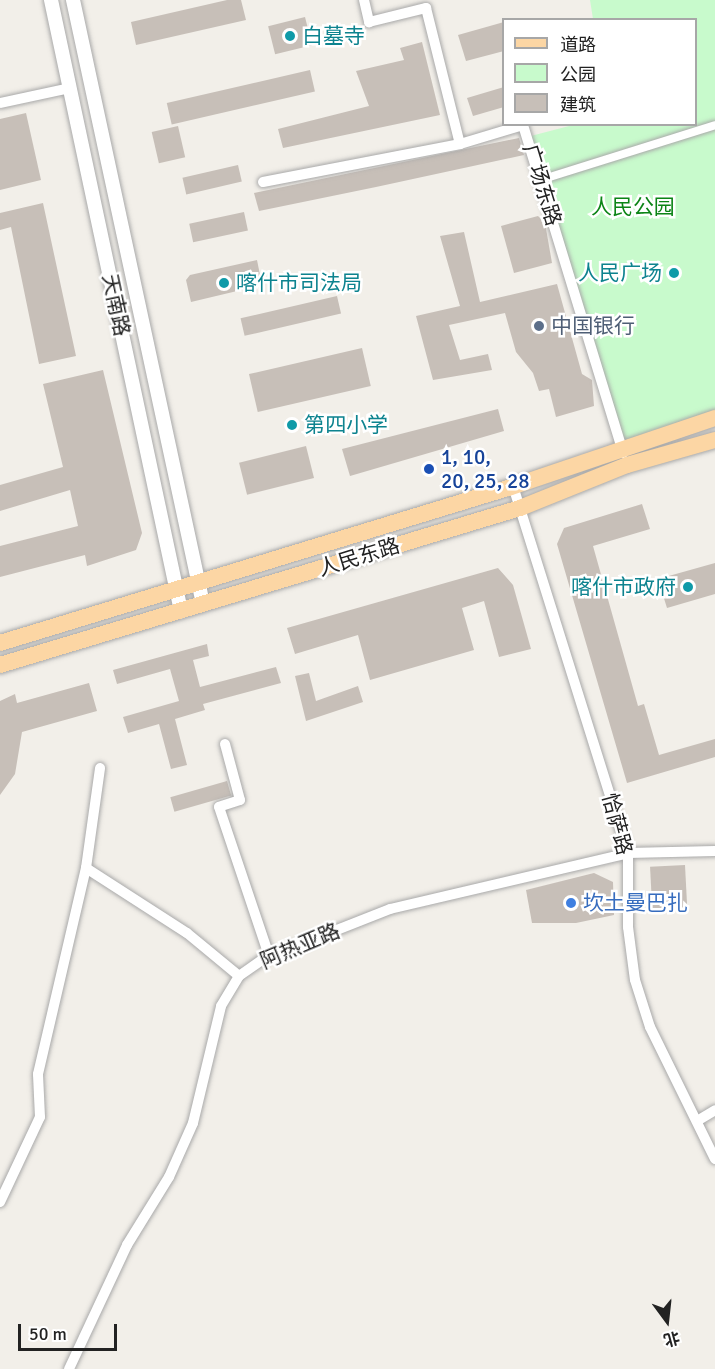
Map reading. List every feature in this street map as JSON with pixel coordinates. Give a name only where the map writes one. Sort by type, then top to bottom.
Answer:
[{"type":"main road","name":"人民东路","points":[[0,643],[513,486],[621,446],[715,418]]},
{"type":"main road","name":"人民东路","points":[[0,666],[520,508],[627,465],[715,440]]},
{"type":"street","name":"天南路","points":[[51,0],[181,611]]},
{"type":"street","name":"天南路","points":[[73,0],[203,604]]},
{"type":"street","points":[[364,0],[369,22],[426,8],[460,144]]},
{"type":"street","points":[[0,103],[70,88]]},
{"type":"street","points":[[540,180],[715,125]]},
{"type":"street","name":"广场东路","points":[[263,182],[460,144],[520,126]]},
{"type":"street","name":"广场东路","points":[[523,126],[627,465]]},
{"type":"street","name":"恰萨路","points":[[513,486],[628,854],[628,927],[636,980],[650,1028],[715,1159]]},
{"type":"street","points":[[225,744],[240,800],[219,807],[269,956]]},
{"type":"street","points":[[0,1202],[40,1118],[38,1074],[86,868],[100,768]]},
{"type":"street","name":"阿热亚路","points":[[69,1369],[127,1245],[169,1177],[193,1123],[220,1006],[239,976],[269,956],[390,909],[628,854],[715,851]]},
{"type":"street","points":[[86,868],[187,933],[239,976]]},
{"type":"street","points":[[697,1121],[715,1110]]},
{"type":"green space","name":"人民公园","points":[[590,0],[715,0],[715,418],[621,446],[527,137],[569,126],[697,126],[697,18],[593,18]]},
{"type":"building","points":[[227,0],[241,0],[246,20],[136,45],[131,22]]},
{"type":"building","name":"白墓寺","points":[[305,17],[312,45],[275,54],[268,26]]},
{"type":"building","points":[[502,23],[502,52],[466,61],[458,35]]},
{"type":"building","points":[[422,42],[440,115],[283,148],[278,129],[369,106],[356,71],[404,60],[400,48]]},
{"type":"building","points":[[310,70],[315,91],[172,125],[167,103]]},
{"type":"building","points":[[502,88],[502,108],[473,116],[467,98]]},
{"type":"building","points":[[26,113],[41,180],[0,190],[0,119]]},
{"type":"building","points":[[178,126],[185,157],[159,163],[152,132]]},
{"type":"building","points":[[519,138],[524,155],[376,187],[259,211],[254,193]]},
{"type":"building","points":[[238,165],[242,182],[186,194],[182,178]]},
{"type":"building","points":[[43,203],[76,356],[39,364],[11,227],[0,230],[0,213]]},
{"type":"building","points":[[244,212],[248,231],[193,242],[189,224]]},
{"type":"building","points":[[538,216],[545,223],[552,263],[514,273],[501,226]]},
{"type":"building","points":[[464,232],[480,302],[557,284],[582,374],[592,380],[594,406],[556,417],[549,389],[539,391],[533,373],[516,352],[505,313],[449,325],[460,360],[488,354],[492,370],[433,380],[416,316],[460,306],[440,236]]},
{"type":"building","name":"喀什市司法局","points":[[257,260],[262,285],[191,302],[186,280],[190,275]]},
{"type":"building","name":"第四小学","points":[[337,296],[341,314],[245,336],[241,318]]},
{"type":"building","name":"第四小学","points":[[362,348],[371,386],[258,412],[249,374]]},
{"type":"building","points":[[103,370],[142,533],[136,550],[87,566],[85,555],[0,577],[0,546],[78,526],[70,490],[0,511],[0,485],[63,467],[43,384]]},
{"type":"building","points":[[498,409],[504,431],[350,476],[342,449]]},
{"type":"building","points":[[306,446],[314,478],[247,495],[239,463]]},
{"type":"building","points":[[642,504],[650,529],[593,546],[638,706],[644,704],[659,755],[715,739],[715,757],[627,783],[557,544],[564,528]]},
{"type":"building","name":"喀什市政府","points":[[715,563],[715,594],[667,608],[658,579]]},
{"type":"building","points":[[498,568],[513,585],[531,649],[499,657],[484,601],[462,608],[474,650],[370,680],[358,635],[295,654],[287,628]]},
{"type":"building","points":[[207,644],[209,656],[193,660],[200,687],[276,667],[281,683],[203,704],[205,710],[175,719],[187,765],[171,769],[159,724],[128,733],[123,717],[179,701],[170,669],[117,684],[113,670]]},
{"type":"building","points":[[309,673],[316,701],[358,686],[363,702],[306,721],[295,676]]},
{"type":"building","points":[[89,683],[97,711],[22,732],[15,774],[0,795],[0,701],[15,694],[17,703]]},
{"type":"building","points":[[227,781],[231,795],[174,812],[170,797]]},
{"type":"building","points":[[685,865],[687,907],[652,909],[650,867]]},
{"type":"building","name":"坎土曼巴扎","points":[[594,873],[613,882],[614,915],[576,923],[532,923],[526,890]]},
{"type":"place","name":"白墓寺","points":[[290,36]]},
{"type":"place","name":"人民广场","points":[[674,273]]},
{"type":"place","name":"喀什市司法局","points":[[224,283]]},
{"type":"place","name":"中国银行","points":[[539,326]]},
{"type":"place","name":"第四小学","points":[[292,425]]},
{"type":"place","name":"1, 10, 20, 25, 28","points":[[429,469]]},
{"type":"place","name":"喀什市政府","points":[[688,587]]},
{"type":"place","name":"坎土曼巴扎","points":[[571,903]]}]
